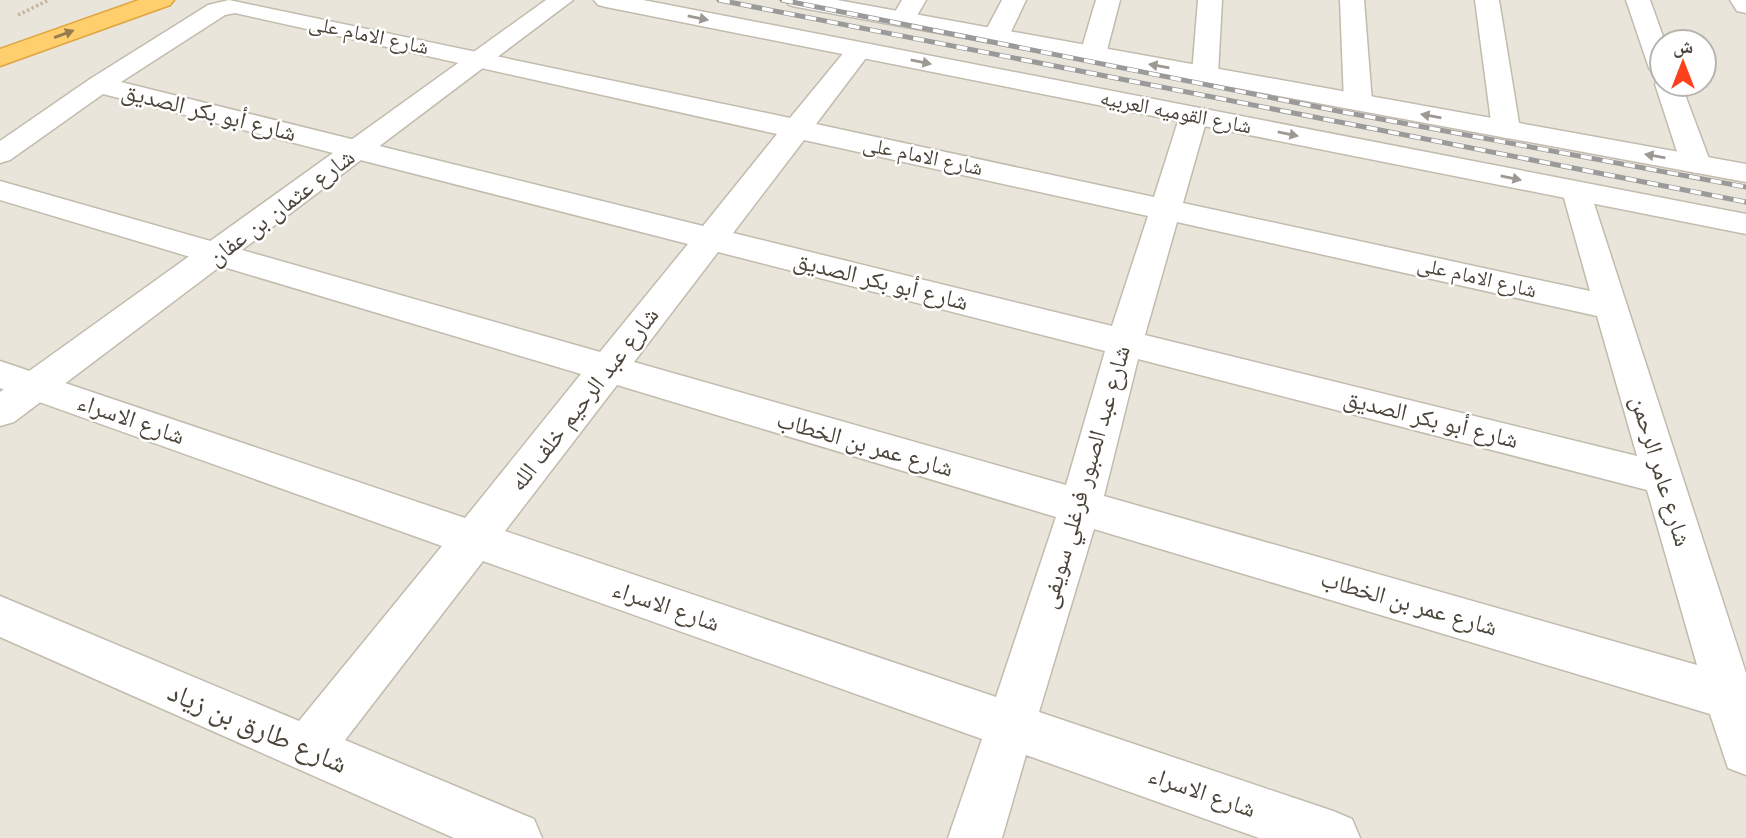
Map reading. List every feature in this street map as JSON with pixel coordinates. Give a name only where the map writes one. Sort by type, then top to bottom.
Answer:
[{"type":"highway","points":[[0,58],[162,0]]},
{"type":"street","name":"شارع عثمان بن عفان","points":[[0,412],[18,380],[218,255],[357,149],[561,0]]},
{"type":"street","name":"شارع القوميه العربيه","points":[[607,0],[1746,224]]},
{"type":"street","name":"شارع القوميه العربيه","points":[[797,0],[908,10],[996,36],[1746,173]]},
{"type":"street","points":[[996,36],[1013,0]]},
{"type":"street","points":[[1093,54],[1108,0]]},
{"type":"street","points":[[1205,74],[1210,0]]},
{"type":"street","points":[[1352,0],[1358,102]]},
{"type":"street","points":[[1487,0],[1506,129]]},
{"type":"street","points":[[1638,0],[1648,28]]},
{"type":"street","points":[[1742,0],[1746,6]]},
{"type":"street","name":"شارع الامام على","points":[[99,85],[216,9],[235,6],[1611,307]]},
{"type":"street","name":"شارع عبد الرحيم خلف الله","points":[[308,749],[859,50]]},
{"type":"street","points":[[0,154],[99,85]]},
{"type":"street","name":"شارع أبو بكر الصديق","points":[[99,85],[1663,478]]},
{"type":"street","points":[[1673,98],[1696,164]]},
{"type":"street","name":"شارع عبد الصبور فرغلي سويفى","points":[[975,838],[1080,507],[1125,342],[1194,115]]},
{"type":"street","name":"شارع عمر بن الخطاب","points":[[0,190],[1729,697]]},
{"type":"street","name":"شارع عامر الرحمن","points":[[1577,191],[1746,751]]},
{"type":"street","name":"شارع الاسراء","points":[[18,380],[1332,838]]},
{"type":"street","name":"شارع طارق بن زياد","points":[[0,616],[515,838]]},
{"type":"path","points":[[12,18],[49,0]]},
{"type":"shaded area","points":[[0,0],[1746,0],[1746,838],[0,838]]},
{"type":"railway","points":[[719,0],[1746,202]]},
{"type":"railway","points":[[782,0],[1343,112],[1746,187]]}]
